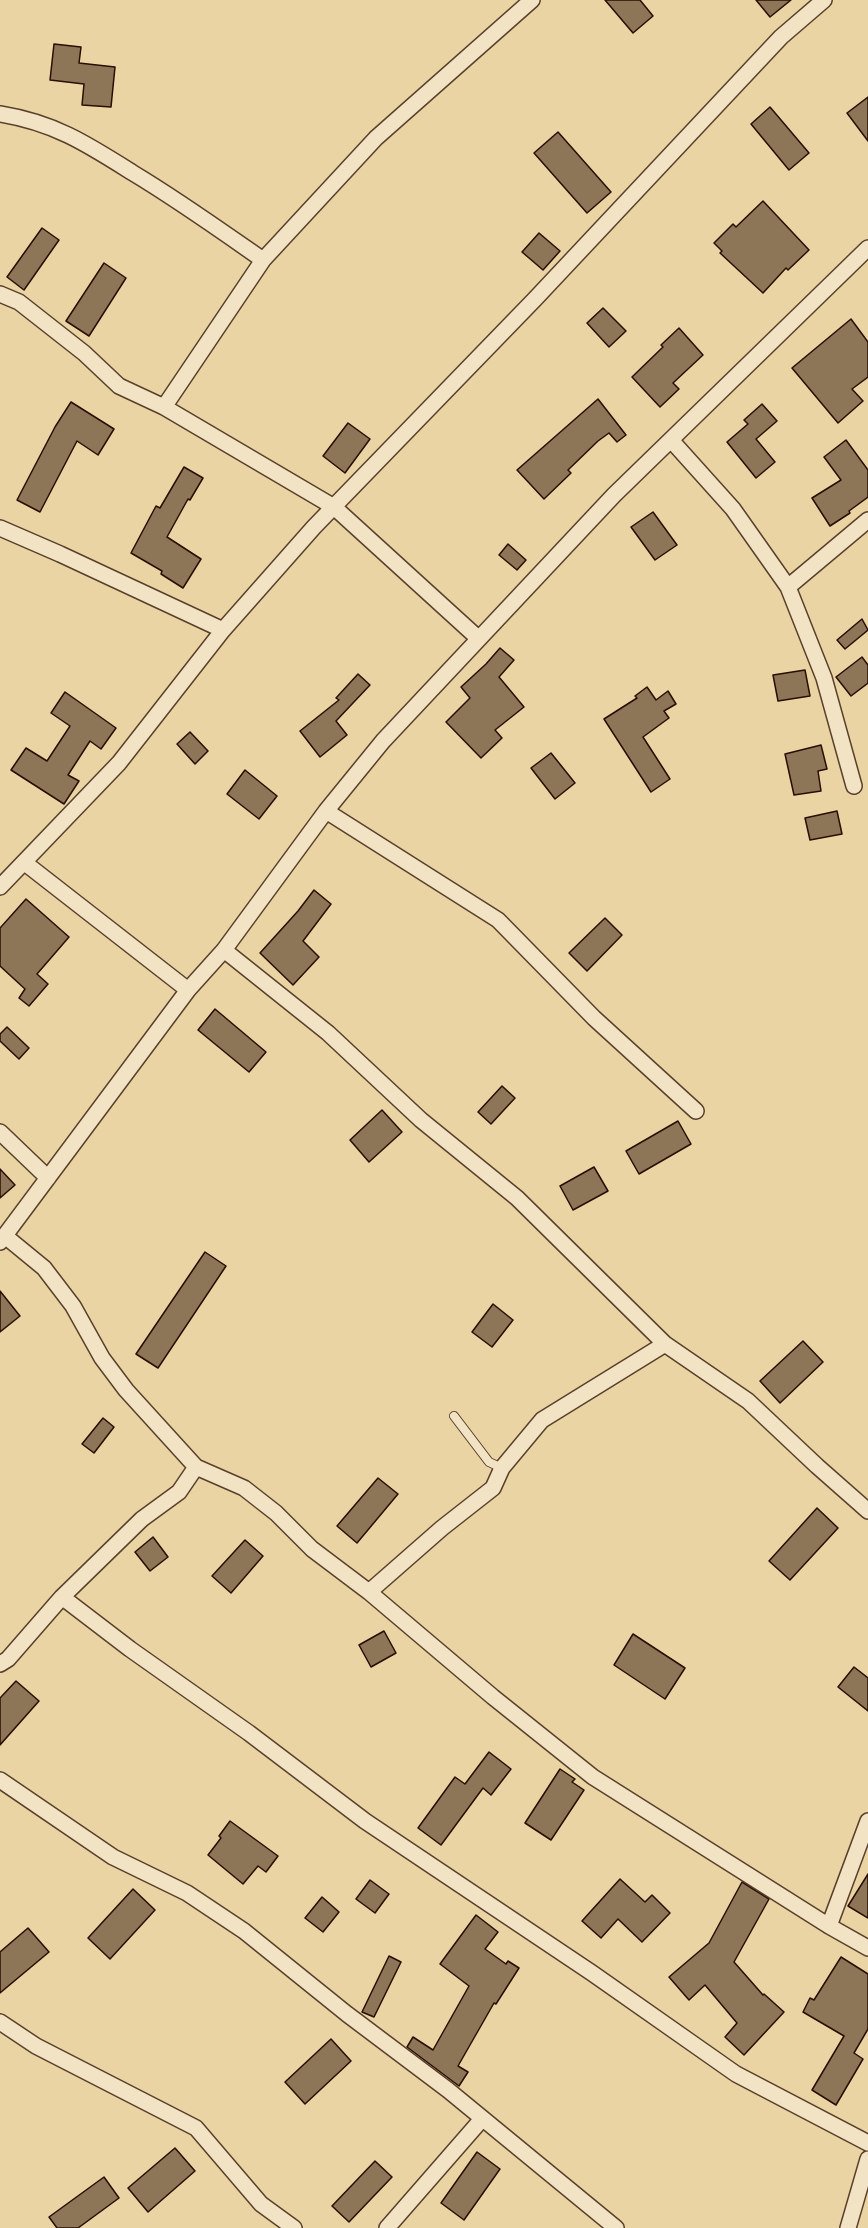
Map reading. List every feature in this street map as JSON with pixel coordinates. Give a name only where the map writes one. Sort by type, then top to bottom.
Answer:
[{"type":"street","points":[[164,407],[263,260],[376,138],[532,0]]},
{"type":"street","points":[[0,887],[119,763],[223,630],[334,507],[535,299],[782,37],[824,0]]},
{"type":"street","points":[[0,114],[29,119],[77,138],[188,207],[263,260]]},
{"type":"street","points":[[868,248],[606,504],[383,741],[326,811],[224,950],[188,990],[3,1239],[44,1268],[73,1306],[102,1358],[126,1390],[196,1467],[244,1488],[276,1513],[312,1549],[369,1592],[493,1697],[593,1777],[829,1926],[868,1948]]},
{"type":"street","points":[[0,294],[19,302],[84,353],[119,386],[164,407],[334,507],[479,639]]},
{"type":"street","points":[[671,440],[733,509],[788,587],[824,678],[854,786]]},
{"type":"street","points":[[788,587],[868,520]]},
{"type":"street","points":[[0,528],[223,630]]},
{"type":"street","points":[[326,811],[498,920],[594,1018],[696,1111]]},
{"type":"street","points":[[25,863],[188,990]]},
{"type":"street","points":[[224,950],[328,1033],[421,1120],[517,1198],[665,1344],[748,1401],[816,1466],[868,1510]]},
{"type":"street","points":[[0,1132],[48,1178]]},
{"type":"street","points":[[369,1592],[442,1528],[493,1488],[502,1468],[542,1420],[665,1344]]},
{"type":"street","points":[[0,1664],[8,1659],[62,1597],[142,1519],[179,1492],[196,1467]]},
{"type":"street","points":[[62,1597],[130,1649],[249,1733],[365,1821],[592,1973],[736,2074],[868,2143]]},
{"type":"street","points":[[0,1780],[113,1857],[187,1893],[244,1931],[347,2014],[448,2090],[616,2228]]},
{"type":"street","points":[[829,1926],[868,1821]]},
{"type":"street","points":[[0,2022],[36,2046],[196,2128],[261,2204],[294,2228]]},
{"type":"street","points":[[387,2228],[482,2119]]},
{"type":"street","points":[[848,2228],[868,2159]]},
{"type":"lane","points":[[454,1416],[489,1462],[502,1468]]},
{"type":"building","points":[[605,0],[640,0],[653,16],[633,33]]},
{"type":"building","points":[[756,0],[791,0],[770,17]]},
{"type":"building","points":[[54,44],[81,47],[79,63],[115,67],[111,107],[82,105],[84,84],[50,80]]},
{"type":"building","points":[[868,97],[868,141],[847,113]]},
{"type":"building","points":[[770,107],[809,153],[789,170],[751,124]]},
{"type":"building","points":[[558,132],[611,192],[587,213],[534,153]]},
{"type":"building","points":[[763,201],[809,250],[788,270],[786,268],[763,293],[720,253],[722,251],[714,243],[733,224],[736,227]]},
{"type":"building","points":[[42,228],[59,240],[24,290],[7,277]]},
{"type":"building","points":[[539,233],[560,251],[543,270],[522,252]]},
{"type":"building","points":[[104,263],[126,278],[89,336],[66,321]]},
{"type":"building","points":[[603,308],[626,331],[609,347],[587,323]]},
{"type":"building","points":[[851,319],[868,342],[868,377],[852,389],[863,401],[838,423],[792,368]]},
{"type":"building","points":[[679,328],[703,355],[673,383],[679,389],[660,407],[632,377]]},
{"type":"building","points":[[598,399],[626,435],[617,442],[609,433],[598,441],[568,470],[571,473],[544,499],[517,470]]},
{"type":"building","points":[[71,402],[114,429],[98,455],[77,441],[40,512],[17,500],[55,427]]},
{"type":"building","points":[[762,404],[777,421],[756,439],[775,462],[756,478],[727,442],[748,424],[744,420]]},
{"type":"building","points":[[348,423],[370,439],[345,473],[323,456]]},
{"type":"building","points":[[846,440],[868,470],[868,497],[830,526],[812,498],[841,480],[824,457]]},
{"type":"building","points":[[184,467],[203,478],[190,500],[188,499],[167,537],[201,559],[183,588],[161,574],[162,571],[131,553],[156,506],[160,508]]},
{"type":"building","points":[[653,512],[677,545],[655,560],[631,527]]},
{"type":"building","points":[[508,544],[526,560],[517,570],[499,555]]},
{"type":"building","points":[[862,619],[868,630],[845,649],[837,640]]},
{"type":"building","points":[[500,648],[514,660],[499,677],[524,707],[495,730],[502,738],[481,758],[446,722],[470,698],[461,687]]},
{"type":"building","points":[[862,657],[868,665],[868,683],[851,696],[836,677]]},
{"type":"building","points":[[805,670],[810,696],[778,701],[773,675]]},
{"type":"building","points":[[358,674],[370,685],[336,721],[347,735],[320,757],[300,731],[339,700],[336,698]]},
{"type":"building","points":[[647,687],[656,700],[668,691],[676,704],[664,711],[669,718],[643,737],[670,779],[651,792],[604,719],[637,698],[635,696]]},
{"type":"building","points":[[65,692],[116,728],[101,749],[90,741],[68,775],[79,781],[64,804],[11,770],[26,748],[47,761],[70,726],[51,713]]},
{"type":"building","points":[[190,732],[208,751],[195,764],[177,744]]},
{"type":"building","points":[[821,745],[827,769],[818,771],[821,791],[794,795],[785,754]]},
{"type":"building","points":[[551,753],[575,783],[555,799],[531,768]]},
{"type":"building","points":[[245,770],[277,796],[259,819],[227,794]]},
{"type":"building","points":[[837,811],[842,834],[810,840],[805,818]]},
{"type":"building","points":[[314,890],[331,904],[303,941],[319,957],[293,985],[260,953]]},
{"type":"building","points":[[26,899],[69,937],[37,974],[48,984],[29,1006],[19,998],[25,989],[0,966],[0,928]]},
{"type":"building","points":[[605,918],[622,935],[587,971],[569,953]]},
{"type":"building","points":[[215,1009],[266,1052],[249,1072],[198,1030]]},
{"type":"building","points":[[7,1027],[29,1048],[19,1059],[0,1041],[0,1034]]},
{"type":"building","points":[[502,1086],[515,1098],[491,1124],[478,1112]]},
{"type":"building","points":[[382,1110],[402,1132],[369,1162],[350,1140]]},
{"type":"building","points":[[678,1121],[691,1144],[639,1174],[626,1151]]},
{"type":"building","points":[[594,1167],[608,1191],[573,1210],[560,1186]]},
{"type":"building","points":[[0,1169],[15,1185],[0,1198]]},
{"type":"building","points":[[205,1252],[226,1266],[158,1368],[136,1354]]},
{"type":"building","points":[[0,1291],[20,1316],[0,1332]]},
{"type":"building","points":[[493,1304],[513,1320],[492,1347],[472,1332]]},
{"type":"building","points":[[803,1341],[823,1362],[780,1403],[760,1381]]},
{"type":"building","points":[[103,1418],[114,1427],[94,1453],[82,1444]]},
{"type":"building","points":[[378,1478],[398,1494],[357,1543],[337,1526]]},
{"type":"building","points":[[817,1508],[838,1528],[790,1580],[769,1561]]},
{"type":"building","points":[[153,1537],[168,1557],[150,1571],[135,1552]]},
{"type":"building","points":[[245,1540],[263,1556],[231,1593],[212,1576]]},
{"type":"building","points":[[384,1631],[396,1653],[371,1667],[359,1645]]},
{"type":"building","points":[[633,1634],[685,1668],[665,1699],[614,1665]]},
{"type":"building","points":[[854,1667],[868,1678],[868,1711],[838,1687]]},
{"type":"building","points":[[16,1681],[39,1701],[0,1745],[0,1698]]},
{"type":"building","points":[[489,1752],[511,1769],[491,1795],[483,1788],[441,1845],[418,1828],[455,1777],[465,1784]]},
{"type":"building","points":[[560,1769],[575,1779],[572,1782],[584,1790],[551,1840],[525,1823]]},
{"type":"building","points":[[230,1821],[278,1856],[266,1872],[258,1866],[243,1884],[208,1855]]},
{"type":"building","points":[[868,1874],[868,1918],[848,1906]]},
{"type":"building","points":[[620,1879],[645,1902],[652,1895],[670,1913],[642,1942],[618,1919],[601,1938],[582,1921]]},
{"type":"building","points":[[370,1880],[389,1894],[375,1913],[356,1899]]},
{"type":"building","points":[[742,1882],[769,1899],[734,1962],[763,1995],[784,2012],[744,2055],[725,2037],[737,2023],[705,1985],[689,2000],[669,1977],[709,1943]]},
{"type":"building","points":[[133,1889],[155,1910],[110,1959],[88,1938]]},
{"type":"building","points":[[322,1897],[339,1912],[323,1932],[305,1918]]},
{"type":"building","points":[[476,1915],[498,1932],[485,1949],[506,1964],[508,1961],[519,1968],[496,2004],[494,2003],[458,2066],[468,2072],[459,2086],[407,2047],[413,2037],[433,2050],[469,1986],[440,1964]]},
{"type":"building","points":[[28,1928],[49,1952],[0,1993],[0,1952]]},
{"type":"building","points":[[389,1956],[401,1962],[374,2017],[362,2012]]},
{"type":"building","points":[[841,1957],[868,1974],[868,2029],[854,2053],[863,2059],[836,2105],[812,2090],[844,2036],[803,2012],[810,1998],[814,2000]]},
{"type":"building","points":[[331,2039],[351,2061],[305,2104],[285,2082]]},
{"type":"building","points":[[175,2148],[195,2171],[148,2212],[128,2188]]},
{"type":"building","points":[[477,2152],[500,2169],[464,2220],[441,2203]]},
{"type":"building","points":[[375,2161],[392,2177],[349,2222],[332,2206]]},
{"type":"building","points":[[104,2177],[119,2198],[78,2228],[57,2228],[49,2217]]}]
